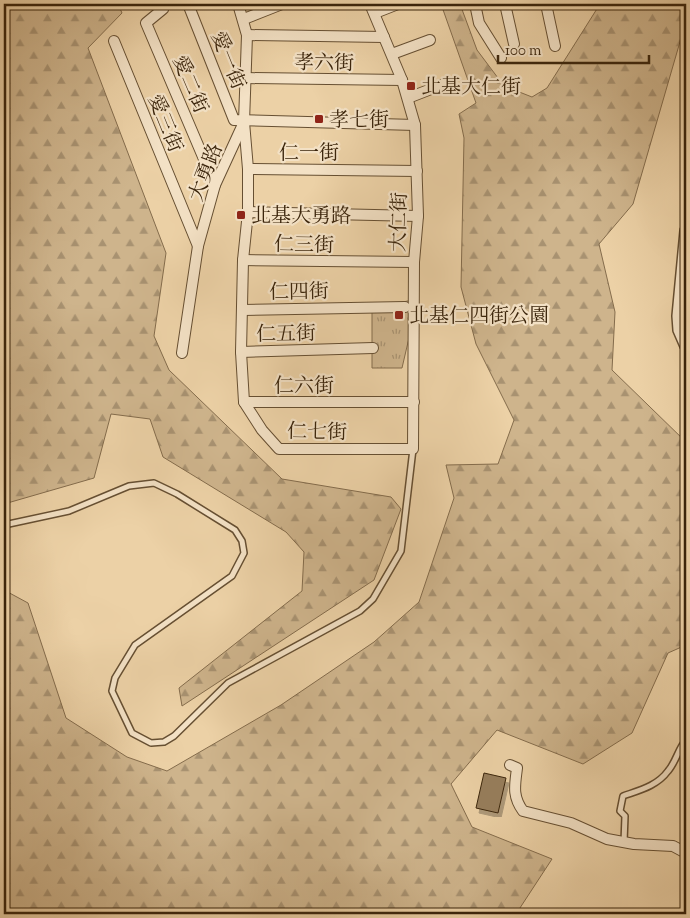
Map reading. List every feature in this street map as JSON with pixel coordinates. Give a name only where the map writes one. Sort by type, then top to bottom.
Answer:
[{"type":"street","name":"愛二街","points":[[160,4],[163,9],[146,23],[215,185]]},
{"type":"street","name":"愛一街","points":[[188,4],[234,120],[244,122]]},
{"type":"street","name":"大勇路","points":[[182,353],[198,246],[215,185],[244,122],[247,36],[244,19],[238,4]]},
{"type":"street","points":[[244,19],[282,4]]},
{"type":"street","points":[[373,9],[398,4]]},
{"type":"street","points":[[476,4],[479,23],[502,58]]},
{"type":"street","points":[[505,4],[514,44]]},
{"type":"street","points":[[546,4],[555,46]]},
{"type":"street","name":"大仁街","points":[[373,9],[402,80],[415,125],[418,216],[414,262],[413,449]]},
{"type":"street","points":[[247,36],[384,37]]},
{"type":"street","points":[[392,54],[430,40]]},
{"type":"street","name":"愛三街","points":[[114,41],[198,246]]},
{"type":"street","name":"孝六街","points":[[245,78],[402,80]]},
{"type":"street","points":[[408,98],[444,84]]},
{"type":"street","points":[[248,169],[244,122],[415,125]]},
{"type":"street","name":"仁一街","points":[[248,169],[417,170]]},
{"type":"street","name":"仁三街","points":[[248,169],[248,212],[243,260],[414,262]]},
{"type":"street","points":[[248,212],[418,216]]},
{"type":"street","points":[[686,231],[678,316],[680,330],[686,346]]},
{"type":"street","name":"仁四街","points":[[243,260],[243,310],[405,307]]},
{"type":"street","name":"仁五街","points":[[243,310],[241,352],[373,348]]},
{"type":"street","name":"仁六街","points":[[241,352],[244,402],[414,402]]},
{"type":"street","name":"仁七街","points":[[244,402],[262,430],[279,449],[413,449]]},
{"type":"street","points":[[510,765],[517,768],[514,792],[522,811],[571,822],[607,839],[673,846],[686,853]]},
{"type":"lane","points":[[4,525],[69,511],[129,486],[154,483],[177,494],[235,530],[242,541],[244,553],[232,576],[135,644],[115,678],[112,691],[132,734],[151,743],[164,742],[174,736],[228,683],[360,611],[374,599],[401,551],[413,449]]},
{"type":"lane","points":[[624,842],[625,816],[620,811],[623,796],[652,786],[669,771],[680,747],[686,740]]},
{"type":"green space","points":[[4,4],[118,4],[122,13],[88,48],[166,253],[154,336],[169,370],[282,479],[391,497],[401,509],[374,580],[182,706],[179,688],[302,591],[304,552],[286,532],[163,457],[150,419],[111,414],[94,478],[4,504]]},
{"type":"green space","points":[[441,4],[460,4],[477,50],[504,86],[532,97],[547,88],[600,4],[686,4],[686,21],[633,204],[599,244],[615,312],[612,370],[686,442],[686,645],[668,653],[632,733],[583,764],[497,730],[451,784],[472,827],[552,859],[516,914],[4,914],[4,590],[28,603],[66,718],[127,757],[167,771],[281,705],[374,642],[419,602],[454,498],[446,465],[498,464],[514,420],[476,344],[461,287],[464,138],[459,114],[476,103]]},
{"type":"green space","points":[[418,299],[402,368],[372,368],[372,308]]},
{"type":"building","points":[[484,773],[506,778],[498,813],[476,808]]},
{"type":"place","name":"北基大仁街","points":[[411,86]]},
{"type":"place","name":"孝七街","points":[[319,119]]},
{"type":"place","name":"北基大勇路","points":[[241,215]]},
{"type":"place","name":"北基仁四街公園","points":[[399,315]]}]
